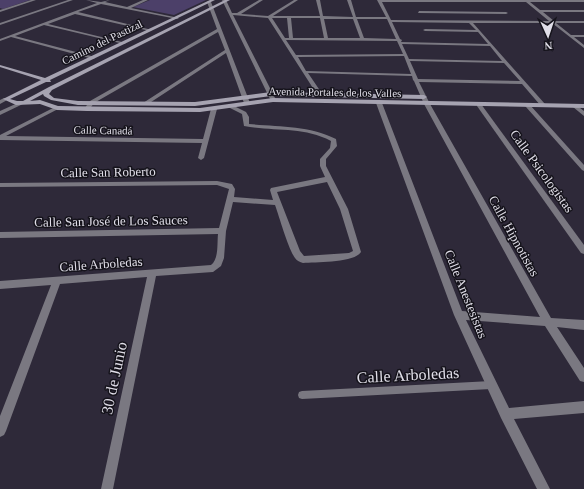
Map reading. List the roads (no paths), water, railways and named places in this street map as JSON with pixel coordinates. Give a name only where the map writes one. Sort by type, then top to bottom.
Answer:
[{"type":"street","points":[[0,10],[34,0]]},
{"type":"street","points":[[0,24],[71,0]]},
{"type":"street","points":[[88,0],[177,18]]},
{"type":"street","points":[[0,40],[108,0]]},
{"type":"street","points":[[127,8],[146,0]]},
{"type":"street","points":[[225,0],[234,15],[273,100]]},
{"type":"street","name":"Camino del Pastizal","points":[[22,103],[225,0]]},
{"type":"street","points":[[234,15],[261,0]]},
{"type":"street","points":[[269,17],[296,0]]},
{"type":"street","points":[[318,0],[320,17],[326,39]]},
{"type":"street","points":[[349,0],[362,40]]},
{"type":"street","points":[[211,1],[211,8],[218,30],[247,103]]},
{"type":"street","name":"Camino del Pastizal","points":[[2,100],[47,81],[211,1]]},
{"type":"street","points":[[379,1],[584,1]]},
{"type":"street","name":"Calle Hipnotistas","points":[[379,1],[390,20],[425,100],[548,322],[584,377]]},
{"type":"street","points":[[527,1],[584,47]]},
{"type":"street","points":[[412,2],[425,21]]},
{"type":"street","points":[[494,2],[498,6]]},
{"type":"street","points":[[502,9],[517,21]]},
{"type":"street","points":[[538,11],[584,11]]},
{"type":"street","points":[[75,12],[150,30]]},
{"type":"street","points":[[419,12],[506,13]]},
{"type":"street","points":[[234,15],[419,21],[584,22]]},
{"type":"street","points":[[269,17],[320,95]]},
{"type":"street","points":[[289,17],[291,39]]},
{"type":"street","points":[[419,21],[432,44]]},
{"type":"street","points":[[470,21],[543,105]]},
{"type":"street","points":[[45,24],[124,43]]},
{"type":"street","points":[[87,109],[92,102],[218,30]]},
{"type":"street","points":[[425,30],[478,31]]},
{"type":"street","points":[[11,36],[93,58]]},
{"type":"street","points":[[570,36],[584,36]]},
{"type":"street","points":[[283,39],[362,40],[432,44],[490,45]]},
{"type":"street","points":[[146,103],[227,50]]},
{"type":"street","points":[[295,56],[405,55]]},
{"type":"street","points":[[408,60],[506,62]]},
{"type":"street","points":[[0,66],[60,84]]},
{"type":"street","points":[[306,72],[413,75]]},
{"type":"street","points":[[415,80],[524,83]]},
{"type":"street","name":"Avenida Portales de los Valles","points":[[51,88],[46,95],[53,99],[78,103],[195,104],[271,94],[425,100],[480,105],[584,106]]},
{"type":"street","name":"Avenida Portales de los Valles","points":[[2,100],[22,103],[40,102],[57,108],[214,109],[273,100],[379,103],[425,100]]},
{"type":"street","points":[[0,114],[22,103]]},
{"type":"street","name":"Calle Anestesistas","points":[[379,103],[459,315],[490,385],[544,489]]},
{"type":"street","name":"Calle Psicologistas","points":[[480,105],[584,251]]},
{"type":"street","points":[[230,106],[244,113],[246,117],[246,125],[287,127],[311,131],[334,140],[332,149],[322,159],[323,166],[344,209],[357,252],[350,256],[308,260],[299,258],[273,190],[329,179]]},
{"type":"street","points":[[528,106],[584,169]]},
{"type":"street","points":[[575,106],[584,114]]},
{"type":"street","points":[[0,138],[57,108]]},
{"type":"street","points":[[201,158],[214,109]]},
{"type":"street","name":"Calle Canadá","points":[[0,138],[205,141]]},
{"type":"street","name":"Calle San Roberto","points":[[0,185],[217,183],[230,186],[232,189],[230,199]]},
{"type":"street","points":[[222,231],[230,199],[278,203]]},
{"type":"street","name":"Calle San José de Los Sauces","points":[[0,235],[222,231]]},
{"type":"street","name":"Calle Arboledas","points":[[0,285],[204,270],[214,268],[218,264],[222,231]]},
{"type":"street","name":"30 de Junio","points":[[107,489],[152,274]]},
{"type":"street","points":[[0,431],[57,280]]},
{"type":"street","points":[[459,315],[584,325]]},
{"type":"street","points":[[505,414],[584,407]]},
{"type":"lane","name":"Calle Arboledas","points":[[302,395],[490,385]]}]
